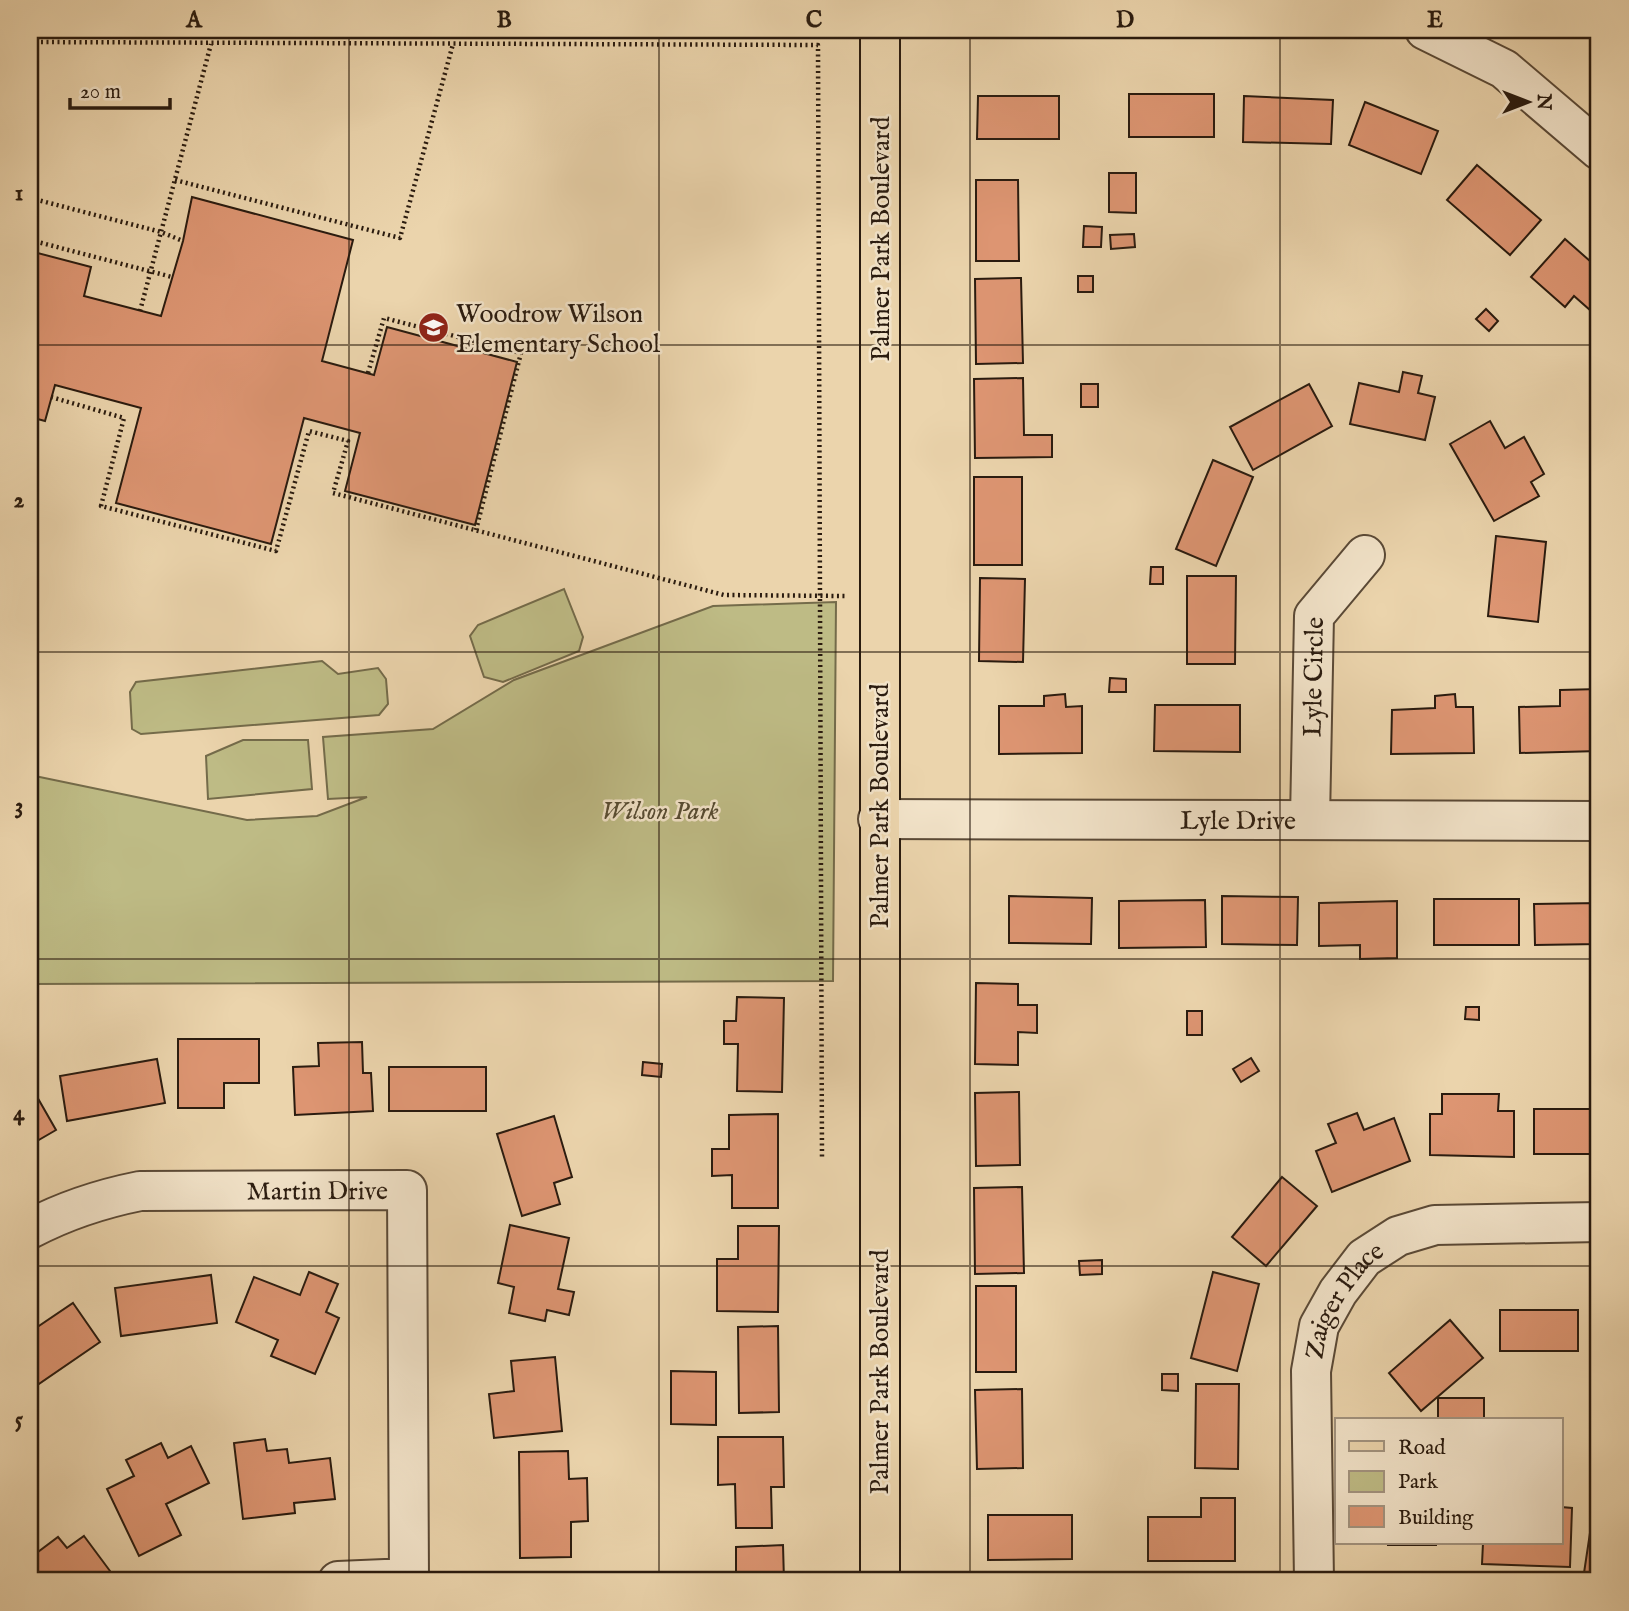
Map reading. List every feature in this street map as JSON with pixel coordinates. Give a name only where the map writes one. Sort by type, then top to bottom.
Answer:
[{"type":"main road","name":"Palmer Park Boulevard","points":[[880,30],[880,1581]]},
{"type":"street","points":[[1425,30],[1504,69],[1599,150]]},
{"type":"street","name":"Lyle Circle","points":[[1310,819],[1314,616],[1366,555]]},
{"type":"street","name":"Lyle Drive","points":[[878,819],[1599,821]]},
{"type":"street","name":"Martin Drive","points":[[30,1229],[89,1203],[139,1191],[407,1190],[409,1577],[338,1581]]},
{"type":"street","name":"Zaiger Place","points":[[1314,1581],[1311,1371],[1319,1326],[1338,1292],[1364,1258],[1398,1236],[1435,1225],[1599,1222]]},
{"type":"path","points":[[30,43],[818,45],[822,1160]]},
{"type":"path","points":[[140,311],[211,44]]},
{"type":"path","points":[[174,180],[400,238],[453,44]]},
{"type":"path","points":[[30,198],[161,232],[183,241]]},
{"type":"path","points":[[30,240],[172,277]]},
{"type":"path","points":[[368,373],[384,318],[521,353],[476,530]]},
{"type":"path","points":[[51,397],[124,418],[101,506],[276,551],[309,431],[348,442],[333,493],[724,595],[879,595]]},
{"type":"green space","points":[[564,589],[583,637],[579,651],[503,682],[484,677],[470,636],[478,625]]},
{"type":"green space","name":"Wilson Park","points":[[836,602],[833,981],[30,984],[30,775],[247,820],[317,816],[367,797],[328,799],[323,737],[433,729],[514,680],[713,606]]},
{"type":"green space","points":[[322,661],[338,674],[378,668],[386,679],[388,704],[379,715],[141,734],[132,729],[130,692],[136,682]]},
{"type":"green space","points":[[243,740],[308,740],[312,789],[208,799],[206,756]]},
{"type":"building","points":[[1129,94],[1214,94],[1214,137],[1129,137]]},
{"type":"building","points":[[978,96],[1059,96],[1059,139],[977,139]]},
{"type":"building","points":[[1244,96],[1333,100],[1331,144],[1243,142]]},
{"type":"building","points":[[1365,102],[1438,131],[1421,174],[1349,145]]},
{"type":"building","points":[[1477,165],[1541,220],[1510,255],[1447,200]]},
{"type":"building","points":[[1109,173],[1136,173],[1136,213],[1109,212]]},
{"type":"building","points":[[976,180],[1018,180],[1019,261],[976,261]]},
{"type":"building","points":[[192,197],[353,240],[322,361],[374,375],[387,327],[517,362],[475,525],[345,491],[360,433],[304,418],[271,544],[116,503],[141,408],[55,385],[45,421],[30,417],[30,251],[91,267],[84,296],[161,316],[183,241]]},
{"type":"building","points":[[1084,226],[1102,227],[1101,247],[1083,247]]},
{"type":"building","points":[[1134,234],[1135,247],[1111,249],[1110,235]]},
{"type":"building","points":[[1565,239],[1599,269],[1599,318],[1574,296],[1565,307],[1531,277]]},
{"type":"building","points":[[1078,276],[1093,276],[1093,292],[1078,292]]},
{"type":"building","points":[[1021,278],[1023,363],[976,364],[975,279]]},
{"type":"building","points":[[1486,309],[1498,321],[1489,331],[1476,319]]},
{"type":"building","points":[[1403,372],[1422,376],[1418,393],[1435,397],[1425,440],[1350,424],[1359,383],[1399,392]]},
{"type":"building","points":[[1023,378],[1024,435],[1052,435],[1052,457],[975,458],[974,379]]},
{"type":"building","points":[[1081,384],[1098,384],[1098,407],[1081,407]]},
{"type":"building","points":[[1309,384],[1332,426],[1253,470],[1230,427]]},
{"type":"building","points":[[1490,421],[1505,448],[1524,437],[1544,474],[1531,482],[1539,496],[1494,521],[1450,444]]},
{"type":"building","points":[[1213,460],[1253,477],[1216,566],[1176,549]]},
{"type":"building","points":[[974,477],[1022,477],[1022,565],[974,565]]},
{"type":"building","points":[[1496,536],[1546,542],[1538,622],[1488,616]]},
{"type":"building","points":[[1151,567],[1163,567],[1163,584],[1150,584]]},
{"type":"building","points":[[1187,576],[1236,576],[1235,664],[1187,664]]},
{"type":"building","points":[[980,578],[1025,579],[1023,662],[979,661]]},
{"type":"building","points":[[1110,678],[1126,679],[1126,692],[1109,692]]},
{"type":"building","points":[[1599,689],[1599,751],[1520,753],[1519,707],[1560,706],[1560,690]]},
{"type":"building","points":[[1065,694],[1066,707],[1082,706],[1082,753],[999,754],[999,706],[1044,706],[1044,696]]},
{"type":"building","points":[[1455,694],[1456,707],[1473,707],[1474,753],[1391,754],[1392,710],[1435,708],[1435,696]]},
{"type":"building","points":[[1155,705],[1240,705],[1240,752],[1154,751]]},
{"type":"building","points":[[1009,896],[1092,898],[1091,944],[1009,943]]},
{"type":"building","points":[[1222,896],[1298,897],[1297,945],[1222,944]]},
{"type":"building","points":[[1434,899],[1519,899],[1519,945],[1434,945]]},
{"type":"building","points":[[1205,900],[1206,947],[1119,948],[1119,901]]},
{"type":"building","points":[[1397,901],[1397,958],[1360,959],[1360,945],[1319,946],[1319,903]]},
{"type":"building","points":[[1599,903],[1599,944],[1535,945],[1534,904]]},
{"type":"building","points":[[976,983],[1018,984],[1018,1005],[1037,1005],[1037,1033],[1018,1032],[1018,1065],[975,1064]]},
{"type":"building","points":[[737,997],[784,998],[782,1092],[737,1091],[738,1044],[724,1044],[724,1021],[736,1021]]},
{"type":"building","points":[[1466,1007],[1479,1007],[1479,1020],[1465,1019]]},
{"type":"building","points":[[1187,1011],[1202,1011],[1202,1035],[1187,1035]]},
{"type":"building","points":[[178,1039],[259,1039],[259,1083],[224,1083],[224,1108],[178,1108]]},
{"type":"building","points":[[362,1042],[363,1073],[371,1073],[373,1111],[295,1115],[293,1067],[319,1066],[318,1043]]},
{"type":"building","points":[[1251,1058],[1259,1071],[1241,1082],[1233,1069]]},
{"type":"building","points":[[157,1059],[165,1103],[67,1121],[60,1076]]},
{"type":"building","points":[[643,1062],[662,1064],[661,1077],[642,1075]]},
{"type":"building","points":[[389,1067],[486,1067],[486,1111],[389,1111]]},
{"type":"building","points":[[32,1088],[56,1130],[30,1145],[30,1089]]},
{"type":"building","points":[[1019,1092],[1020,1165],[976,1166],[975,1093]]},
{"type":"building","points":[[1442,1094],[1499,1094],[1498,1111],[1514,1111],[1514,1157],[1430,1155],[1430,1114],[1442,1114]]},
{"type":"building","points":[[1534,1109],[1599,1109],[1599,1154],[1534,1154]]},
{"type":"building","points":[[1357,1113],[1364,1130],[1394,1118],[1410,1161],[1332,1192],[1316,1151],[1336,1143],[1328,1124]]},
{"type":"building","points":[[778,1114],[778,1208],[732,1208],[732,1175],[712,1176],[712,1149],[729,1149],[729,1115]]},
{"type":"building","points":[[554,1116],[572,1177],[554,1183],[560,1204],[522,1216],[497,1134]]},
{"type":"building","points":[[1282,1177],[1317,1206],[1266,1266],[1232,1237]]},
{"type":"building","points":[[1022,1187],[1024,1273],[975,1274],[974,1188]]},
{"type":"building","points":[[510,1225],[569,1238],[558,1289],[574,1292],[569,1315],[547,1310],[545,1321],[509,1313],[514,1287],[498,1283]]},
{"type":"building","points":[[738,1226],[779,1226],[778,1312],[717,1311],[717,1259],[738,1259]]},
{"type":"building","points":[[1102,1260],[1102,1274],[1080,1275],[1079,1261]]},
{"type":"building","points":[[309,1272],[338,1284],[326,1312],[339,1318],[315,1374],[271,1356],[278,1340],[236,1322],[254,1277],[300,1295]]},
{"type":"building","points":[[1213,1272],[1259,1284],[1237,1371],[1191,1358]]},
{"type":"building","points":[[211,1275],[217,1323],[121,1336],[115,1288]]},
{"type":"building","points":[[976,1286],[1016,1286],[1016,1372],[976,1372]]},
{"type":"building","points":[[1592,1302],[1599,1302],[1599,1353],[1592,1353]]},
{"type":"building","points":[[73,1303],[100,1342],[30,1390],[30,1332]]},
{"type":"building","points":[[1500,1310],[1578,1310],[1578,1351],[1500,1351]]},
{"type":"building","points":[[1450,1320],[1483,1358],[1421,1411],[1389,1373]]},
{"type":"building","points":[[778,1326],[779,1412],[739,1413],[738,1327]]},
{"type":"building","points":[[555,1357],[562,1431],[494,1438],[489,1394],[514,1391],[511,1361]]},
{"type":"building","points":[[671,1371],[716,1372],[716,1425],[671,1424]]},
{"type":"building","points":[[1162,1374],[1178,1374],[1178,1391],[1162,1390]]},
{"type":"building","points":[[1196,1384],[1239,1384],[1238,1469],[1195,1468]]},
{"type":"building","points":[[1022,1389],[1023,1468],[977,1469],[975,1390]]},
{"type":"building","points":[[1438,1398],[1484,1398],[1484,1418],[1438,1418]]},
{"type":"building","points":[[718,1437],[783,1437],[784,1487],[771,1487],[772,1528],[736,1528],[735,1484],[718,1485]]},
{"type":"building","points":[[265,1439],[267,1451],[287,1449],[289,1463],[330,1458],[335,1499],[294,1503],[295,1513],[243,1519],[234,1443]]},
{"type":"building","points":[[161,1443],[168,1458],[191,1446],[209,1483],[166,1504],[181,1535],[139,1556],[107,1489],[134,1476],[126,1460]]},
{"type":"building","points":[[568,1451],[569,1479],[587,1478],[588,1521],[571,1522],[571,1557],[520,1558],[519,1452]]},
{"type":"building","points":[[1201,1498],[1235,1498],[1235,1561],[1148,1561],[1148,1517],[1201,1517]]},
{"type":"building","points":[[1562,1507],[1572,1508],[1570,1567],[1482,1564],[1483,1544],[1562,1544]]},
{"type":"building","points":[[988,1515],[1072,1515],[1072,1559],[988,1560]]},
{"type":"building","points":[[1591,1526],[1599,1527],[1599,1575],[1584,1573]]},
{"type":"building","points":[[84,1536],[110,1571],[97,1581],[30,1581],[30,1558],[58,1537],[67,1548]]},
{"type":"building","points":[[1388,1544],[1436,1544],[1436,1545]]},
{"type":"building","points":[[783,1545],[784,1581],[736,1581],[736,1547]]},
{"type":"place","name":"Woodrow Wilson Elementary School","points":[[433,328]]}]
